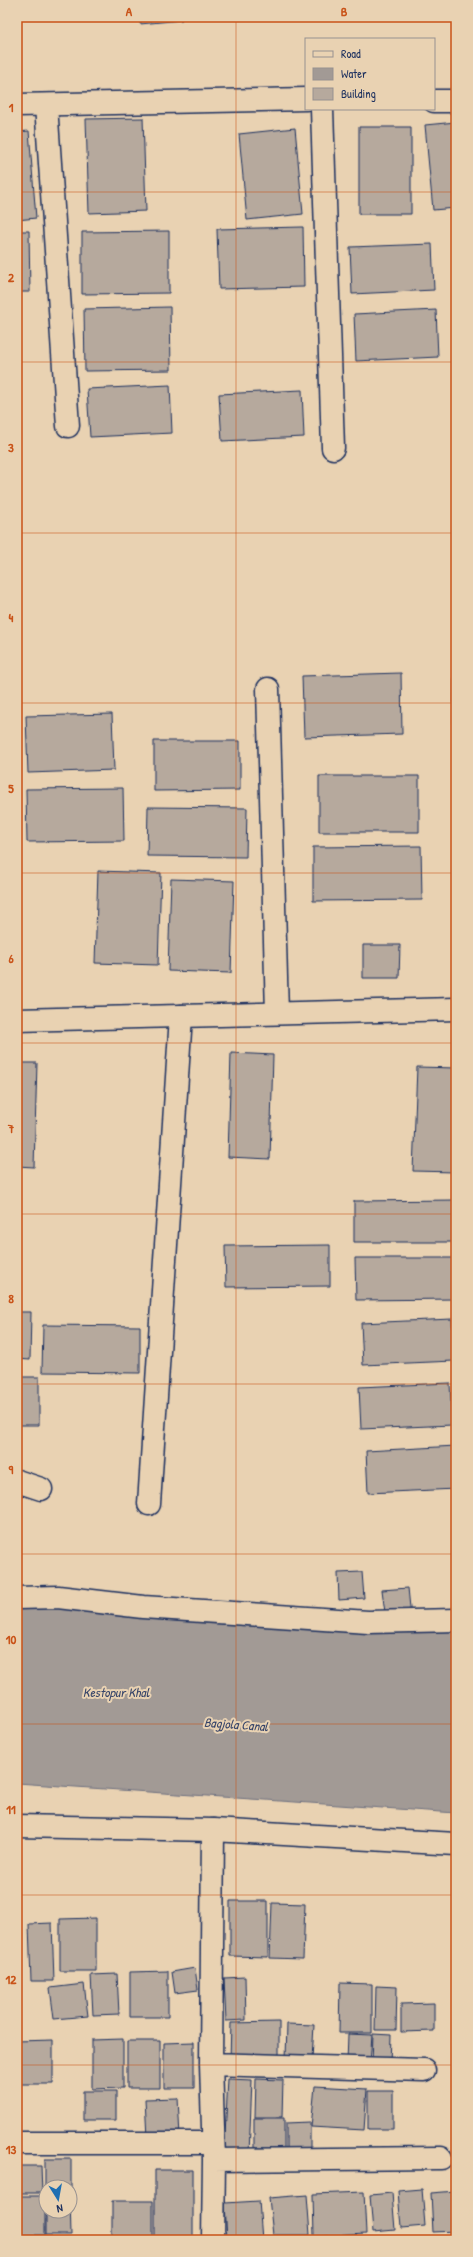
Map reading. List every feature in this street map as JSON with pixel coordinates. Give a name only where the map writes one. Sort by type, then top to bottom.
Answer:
[{"type":"street","points":[[17,105],[305,100]]},
{"type":"street","points":[[435,101],[456,101]]},
{"type":"street","points":[[46,105],[68,426]]},
{"type":"street","points":[[322,110],[333,448]]},
{"type":"street","points":[[268,689],[277,1013]]},
{"type":"street","points":[[17,1020],[456,1009]]},
{"type":"street","points":[[149,1504],[181,1016]]},
{"type":"street","points":[[17,1481],[41,1489]]},
{"type":"street","points":[[17,1598],[58,1597],[142,1607],[368,1622],[456,1620]]},
{"type":"street","points":[[17,1826],[213,1830],[456,1844]]},
{"type":"street","points":[[213,1830],[211,2064],[213,2240]]},
{"type":"street","points":[[211,2064],[424,2070]]},
{"type":"street","points":[[17,2143],[441,2158]]},
{"type":"water","name":"Kestopur Khal","points":[[17,1588],[456,1621],[456,1813],[17,1783]]},
{"type":"building","points":[[140,17],[181,17],[182,20],[140,24]]},
{"type":"building","points":[[143,118],[146,211],[89,213],[86,119]]},
{"type":"building","points":[[456,122],[456,208],[433,210],[425,125]]},
{"type":"building","points":[[359,127],[411,127],[411,214],[359,214]]},
{"type":"building","points":[[295,128],[303,214],[247,220],[239,134]]},
{"type":"building","points":[[29,131],[36,218],[17,220],[17,132]]},
{"type":"building","points":[[303,227],[304,287],[219,289],[217,229]]},
{"type":"building","points":[[17,231],[29,231],[30,292],[17,292]]},
{"type":"building","points":[[169,231],[169,293],[82,294],[82,232]]},
{"type":"building","points":[[432,244],[434,290],[352,294],[350,247]]},
{"type":"building","points":[[170,307],[171,370],[85,371],[84,309]]},
{"type":"building","points":[[436,310],[438,357],[356,361],[354,314]]},
{"type":"building","points":[[170,385],[172,433],[90,437],[87,389]]},
{"type":"building","points":[[302,390],[304,437],[222,441],[219,394]]},
{"type":"building","points":[[401,673],[402,734],[304,737],[302,676]]},
{"type":"building","points":[[454,678],[456,678],[456,740],[453,740]]},
{"type":"building","points":[[112,714],[114,770],[28,773],[26,716]]},
{"type":"building","points":[[154,741],[240,741],[240,790],[154,791]]},
{"type":"building","points":[[319,776],[419,776],[419,832],[319,832]]},
{"type":"building","points":[[123,788],[124,841],[27,842],[26,789]]},
{"type":"building","points":[[148,807],[247,808],[246,857],[147,856]]},
{"type":"building","points":[[421,846],[422,900],[313,901],[313,847]]},
{"type":"building","points":[[98,871],[161,873],[158,965],[95,963]]},
{"type":"building","points":[[171,879],[234,881],[231,973],[168,971]]},
{"type":"building","points":[[455,923],[456,981],[455,981]]},
{"type":"building","points":[[363,945],[400,945],[399,978],[363,978]]},
{"type":"building","points":[[231,1053],[273,1055],[270,1159],[228,1157]]},
{"type":"building","points":[[17,1063],[37,1063],[34,1167],[17,1166]]},
{"type":"building","points":[[417,1067],[456,1068],[455,1172],[413,1171]]},
{"type":"building","points":[[456,1200],[456,1242],[354,1242],[354,1201]]},
{"type":"building","points":[[330,1245],[330,1286],[226,1287],[225,1246]]},
{"type":"building","points":[[355,1258],[456,1258],[456,1299],[356,1300]]},
{"type":"building","points":[[17,1312],[31,1312],[30,1360],[17,1359]]},
{"type":"building","points":[[452,1319],[454,1361],[363,1365],[361,1323]]},
{"type":"building","points":[[43,1325],[140,1326],[140,1373],[42,1372]]},
{"type":"building","points":[[17,1377],[39,1377],[39,1425],[17,1425]]},
{"type":"building","points":[[450,1383],[452,1425],[361,1429],[359,1387]]},
{"type":"building","points":[[456,1446],[456,1489],[368,1493],[366,1451]]},
{"type":"building","points":[[362,1572],[364,1598],[339,1600],[338,1573]]},
{"type":"building","points":[[408,1588],[411,1618],[386,1620],[382,1590]]},
{"type":"building","points":[[230,1901],[268,1901],[268,1957],[230,1956]]},
{"type":"building","points":[[272,1903],[305,1904],[303,1959],[270,1958]]},
{"type":"building","points":[[96,1918],[96,1971],[60,1971],[60,1919]]},
{"type":"building","points":[[52,1923],[54,1981],[31,1981],[29,1924]]},
{"type":"building","points":[[195,1968],[198,1990],[175,1993],[172,1972]]},
{"type":"building","points":[[168,1971],[168,2017],[130,2017],[130,1972]]},
{"type":"building","points":[[117,1974],[119,2014],[93,2015],[91,1975]]},
{"type":"building","points":[[245,1977],[246,2020],[226,2021],[224,1978]]},
{"type":"building","points":[[340,1983],[372,1984],[372,2033],[339,2033]]},
{"type":"building","points":[[84,1984],[88,2016],[54,2019],[50,1988]]},
{"type":"building","points":[[376,1986],[397,1987],[396,2030],[375,2030]]},
{"type":"building","points":[[434,2003],[434,2031],[401,2032],[401,2004]]},
{"type":"building","points":[[279,2022],[279,2061],[230,2061],[231,2023]]},
{"type":"building","points":[[287,2024],[314,2025],[312,2059],[286,2059]]},
{"type":"building","points":[[348,2034],[372,2035],[370,2064],[347,2064]]},
{"type":"building","points":[[373,2034],[391,2035],[390,2065],[372,2065]]},
{"type":"building","points":[[123,2039],[123,2088],[92,2089],[92,2040]]},
{"type":"building","points":[[53,2040],[53,2084],[17,2084],[17,2041]]},
{"type":"building","points":[[127,2041],[160,2041],[160,2088],[127,2088]]},
{"type":"building","points":[[194,2042],[194,2088],[164,2088],[164,2043]]},
{"type":"building","points":[[228,2079],[252,2080],[249,2154],[224,2154]]},
{"type":"building","points":[[256,2079],[283,2080],[282,2117],[255,2117]]},
{"type":"building","points":[[315,2086],[367,2089],[364,2130],[311,2127]]},
{"type":"building","points":[[83,2091],[116,2091],[116,2120],[83,2120]]},
{"type":"building","points":[[368,2091],[393,2091],[393,2129],[368,2129]]},
{"type":"building","points":[[178,2098],[180,2137],[147,2138],[145,2099]]},
{"type":"building","points":[[254,2118],[284,2118],[284,2155],[254,2155]]},
{"type":"building","points":[[310,2122],[310,2155],[286,2155],[286,2123]]},
{"type":"building","points":[[45,2159],[71,2159],[71,2179],[45,2179]]},
{"type":"building","points":[[17,2166],[41,2166],[41,2179],[38,2179],[38,2193],[17,2193]]},
{"type":"building","points":[[155,2170],[193,2170],[193,2240],[155,2240]]},
{"type":"building","points":[[422,2189],[425,2226],[401,2228],[398,2191]]},
{"type":"building","points":[[456,2191],[456,2231],[433,2232],[431,2193]]},
{"type":"building","points":[[364,2192],[366,2234],[314,2237],[313,2194]]},
{"type":"building","points":[[392,2193],[395,2230],[373,2232],[370,2195]]},
{"type":"building","points":[[307,2195],[310,2235],[273,2235],[269,2198]]},
{"type":"building","points":[[17,2196],[38,2196],[38,2219],[45,2219],[45,2235],[17,2235]]},
{"type":"building","points":[[112,2201],[153,2201],[153,2240],[112,2240]]},
{"type":"building","points":[[259,2201],[262,2240],[227,2240],[225,2203]]},
{"type":"building","points":[[46,2219],[71,2219],[71,2235],[46,2235]]},
{"type":"water label","name":"Bagjola Canal","points":[[236,1724]]}]
